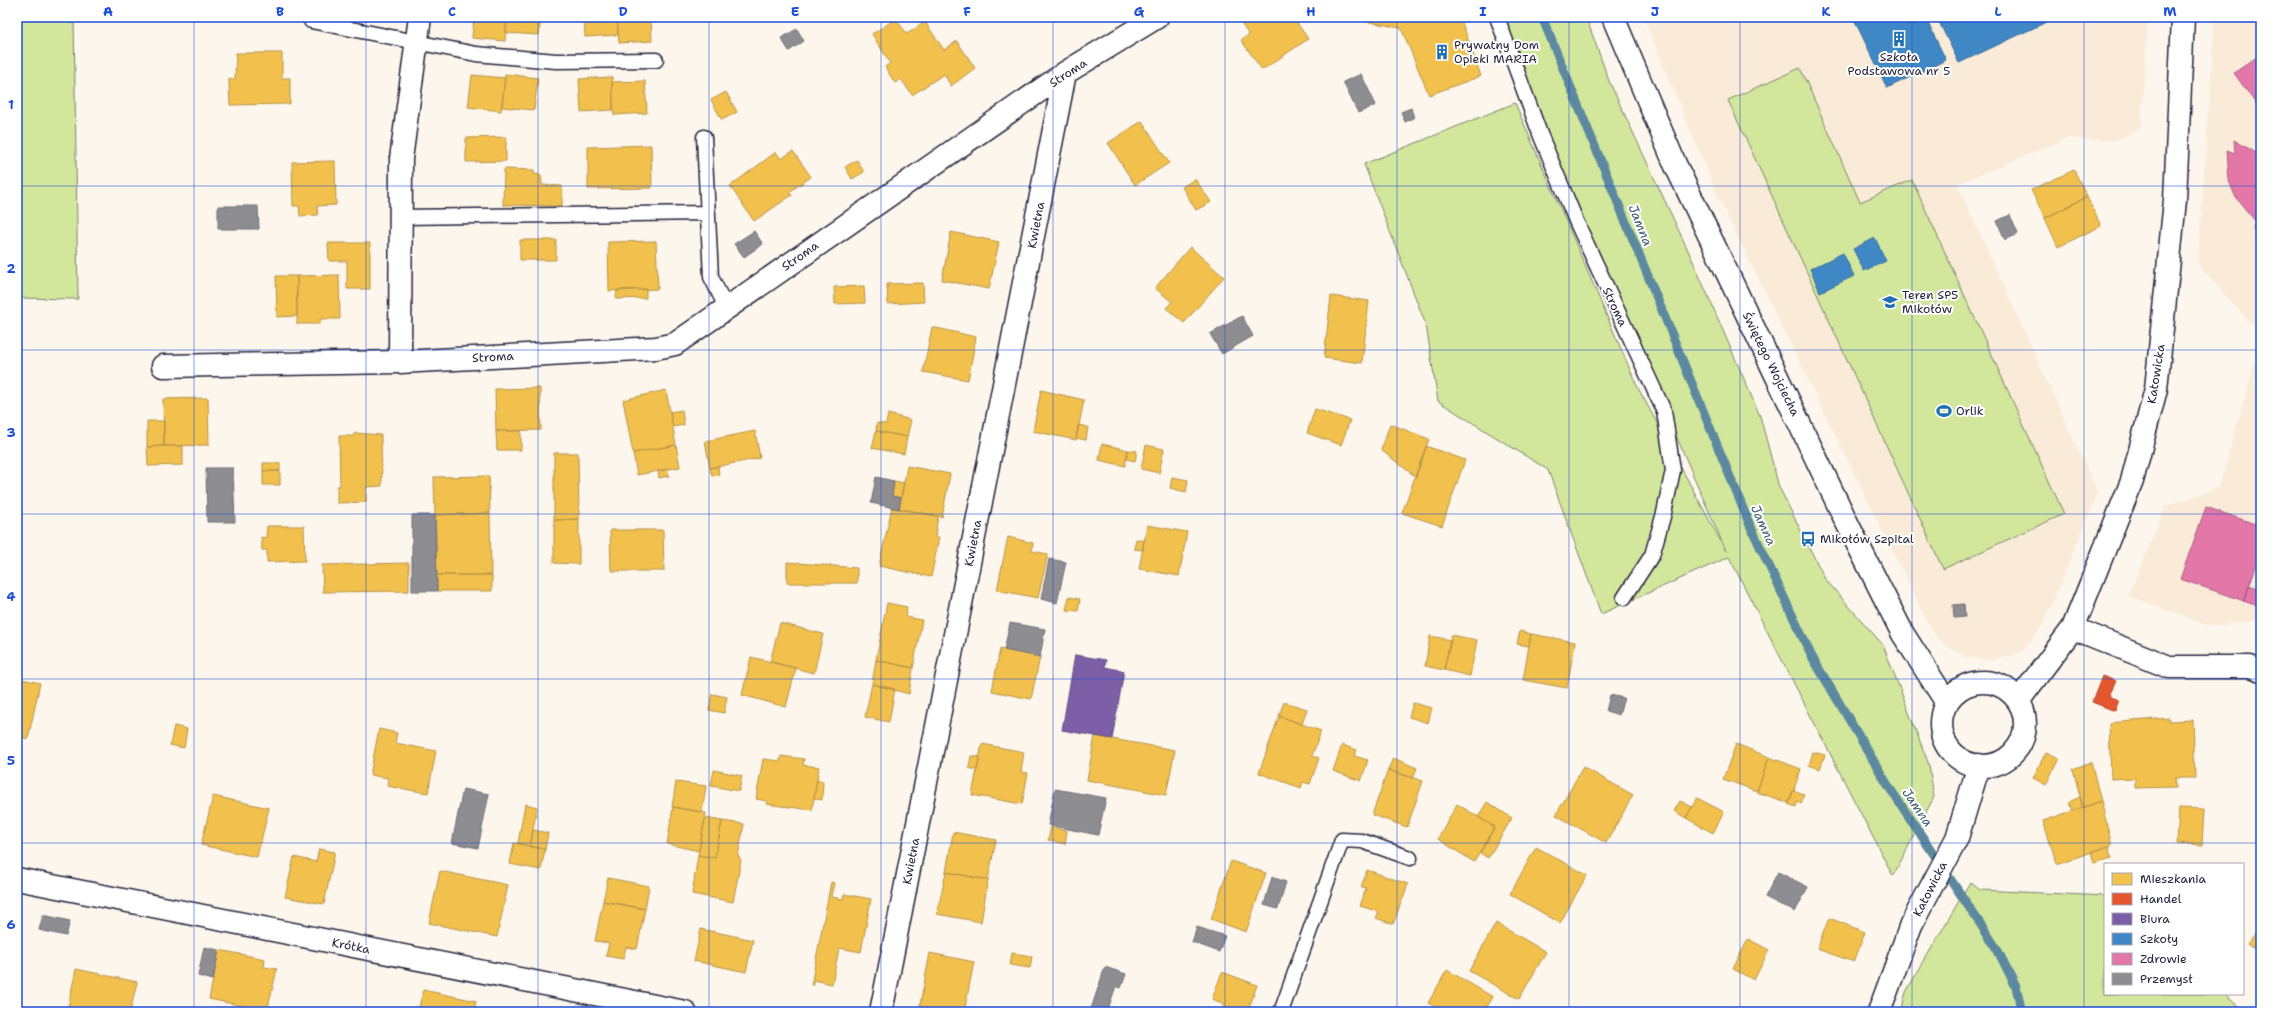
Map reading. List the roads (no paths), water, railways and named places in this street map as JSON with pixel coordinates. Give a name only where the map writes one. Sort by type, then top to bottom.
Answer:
[{"type":"street","points":[[400,362],[401,159],[420,17]]},
{"type":"street","name":"Stroma","points":[[163,366],[400,362],[656,348],[674,344],[1065,73],[1157,17]]},
{"type":"street","name":"Świętego Wojciecha","points":[[1613,17],[1675,164],[1849,527],[1903,634],[1947,703]]},
{"type":"street","name":"Katowicka","points":[[2020,700],[2073,628],[2132,481],[2156,389],[2175,200],[2183,17]]},
{"type":"street","name":"Kwietna","points":[[881,1012],[1065,73]]},
{"type":"street","points":[[2073,628],[2169,667],[2250,667],[2261,672]]},
{"type":"street","points":[[1990,682],[2006,688],[2020,700],[2025,718],[2020,744],[2007,759],[1997,764],[1979,765],[1959,757],[1946,742],[1941,724],[1941,716],[1947,703],[1954,694],[1963,687],[1976,683],[1990,682]]},
{"type":"street","name":"Katowicka","points":[[1879,1012],[1911,925],[1957,838],[1979,765]]},
{"type":"street","name":"Krótka","points":[[17,879],[686,1012]]},
{"type":"lane","name":"Stroma","points":[[1497,17],[1540,134],[1577,223],[1664,411],[1673,470],[1664,513],[1652,555],[1624,598]]},
{"type":"lane","points":[[311,21],[476,54],[556,61],[656,60]]},
{"type":"lane","points":[[704,137],[711,276],[726,307]]},
{"type":"lane","points":[[401,217],[708,213]]},
{"type":"lane","points":[[1281,1012],[1342,840],[1362,841],[1410,858]]},
{"type":"waterway","name":"Jamna","points":[[1542,17],[1749,523],[1811,655],[1889,787],[1997,949],[2016,987],[2022,1012]]},
{"type":"place","name":"Szkoła Podstawowa nr 5","points":[[1899,39]]},
{"type":"place","name":"Prywatny Dom Opieki MARIA","points":[[1442,52]]},
{"type":"place","name":"Teren SP5 Mikołów","points":[[1890,302]]},
{"type":"place","name":"Orlik","points":[[1944,411]]},
{"type":"place","name":"Mikołów Szpital","points":[[1808,539]]}]
